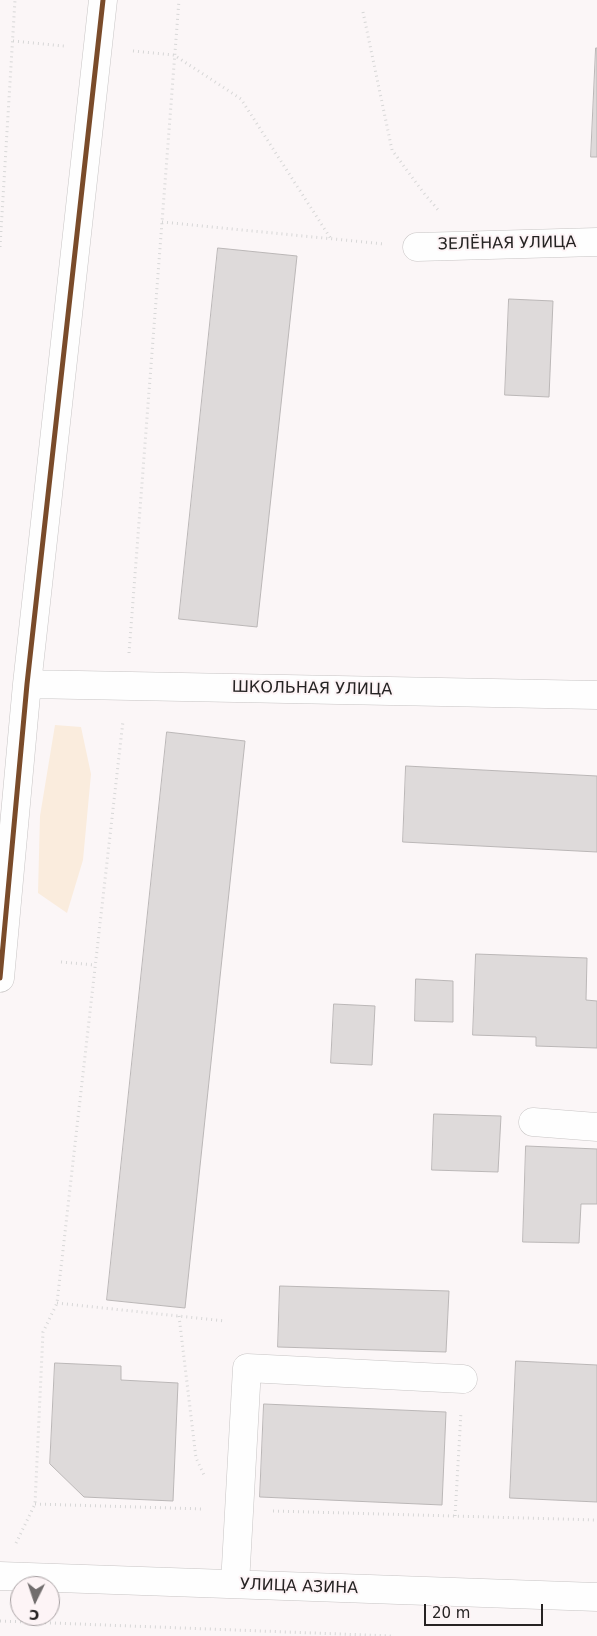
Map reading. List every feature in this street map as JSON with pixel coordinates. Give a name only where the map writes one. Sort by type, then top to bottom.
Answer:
[{"type":"street","points":[[0,978],[27,684],[103,0]]},
{"type":"street","name":"ЗЕЛЁНАЯ УЛИЦА","points":[[417,247],[597,242]]},
{"type":"street","name":"ШКОЛЬНАЯ УЛИЦА","points":[[27,684],[597,695]]},
{"type":"street","points":[[533,1122],[597,1127]]},
{"type":"street","points":[[235,1584],[230,1510],[247,1368],[463,1379]]},
{"type":"street","name":"УЛИЦА АЗИНА","points":[[0,1576],[597,1598]]},
{"type":"path","points":[[0,248],[15,0]]},
{"type":"path","points":[[13,1547],[36,1504],[43,1332],[57,1303],[127,685],[179,0]]},
{"type":"path","points":[[363,12],[392,150],[423,192],[469,245]]},
{"type":"path","points":[[174,55],[241,99],[330,240]]},
{"type":"path","points":[[162,222],[378,244]]},
{"type":"path","points":[[61,962],[95,965]]},
{"type":"path","points":[[57,1303],[225,1321]]},
{"type":"path","points":[[179,1316],[196,1458],[230,1510]]},
{"type":"path","points":[[455,1516],[463,1379]]},
{"type":"path","points":[[36,1504],[597,1520]]},
{"type":"path","points":[[0,1621],[392,1636]]},
{"type":"shaded area","points":[[55,725],[81,727],[91,774],[83,860],[67,913],[38,893],[40,816]]},
{"type":"building","points":[[596,48],[597,157],[591,157]]},
{"type":"building","points":[[218,248],[297,256],[257,627],[179,619]]},
{"type":"building","points":[[509,299],[553,301],[549,397],[505,395]]},
{"type":"building","points":[[167,732],[245,741],[185,1308],[107,1300]]},
{"type":"building","points":[[406,766],[597,776],[597,852],[403,842]]},
{"type":"building","points":[[476,954],[587,958],[586,1000],[597,1001],[597,1048],[536,1046],[536,1037],[473,1035]]},
{"type":"building","points":[[416,979],[453,981],[453,1022],[415,1021]]},
{"type":"building","points":[[334,1004],[375,1006],[372,1065],[331,1063]]},
{"type":"building","points":[[434,1114],[501,1116],[498,1172],[432,1170]]},
{"type":"building","points":[[526,1146],[597,1149],[597,1204],[581,1204],[579,1243],[523,1242]]},
{"type":"building","points":[[280,1286],[449,1291],[446,1352],[278,1347]]},
{"type":"building","points":[[516,1361],[597,1365],[597,1502],[510,1498]]},
{"type":"building","points":[[55,1363],[121,1366],[121,1380],[178,1383],[173,1501],[84,1497],[50,1464]]},
{"type":"building","points":[[264,1404],[446,1412],[442,1505],[260,1497]]},
{"type":"transit line","points":[[0,978],[27,684],[103,0]]}]
